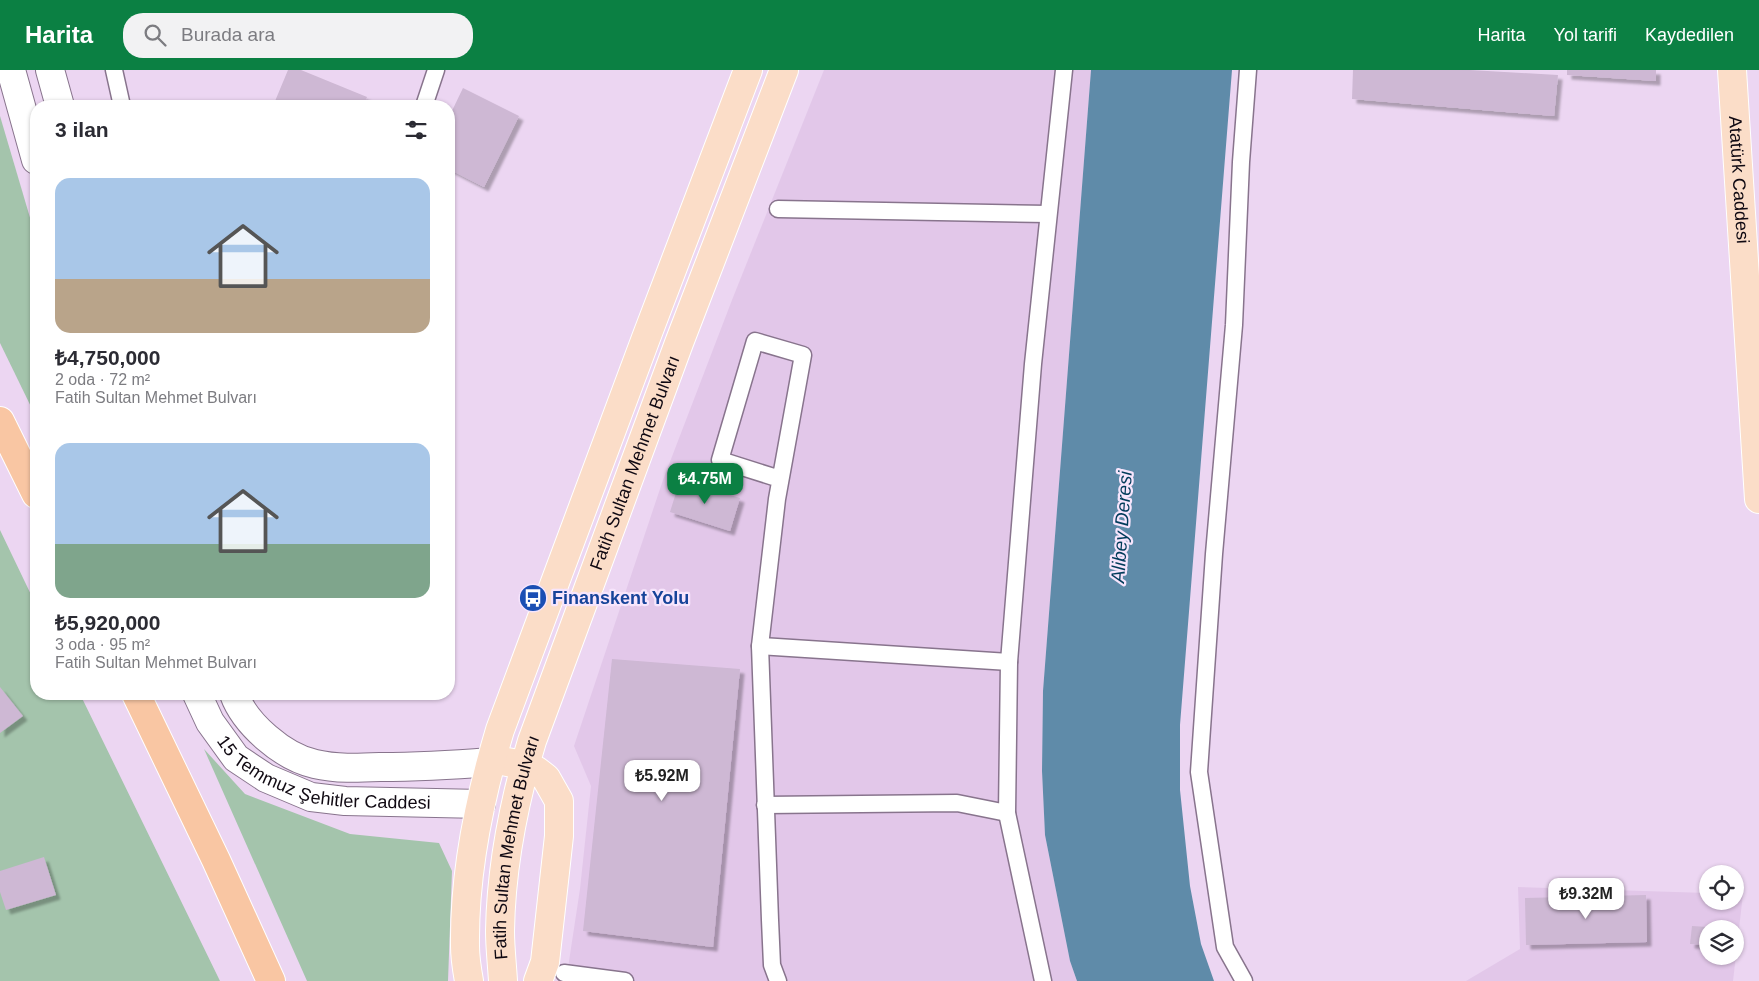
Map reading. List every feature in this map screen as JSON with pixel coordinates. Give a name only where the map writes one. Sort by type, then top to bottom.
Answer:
[{"type":"highway","points":[[0,421],[30,482]]},
{"type":"highway","points":[[139,700],[216,860],[271,981]]},
{"type":"main road","points":[[11,70],[30,138]]},
{"type":"main road","points":[[50,70],[58,100]]},
{"type":"main road","name":"Fatih Sultan Mehmet Bulvarı","points":[[469,981],[465,947],[469,867],[490,762],[521,671],[748,70]]},
{"type":"main road","name":"Fatih Sultan Mehmet Bulvarı","points":[[504,981],[500,932],[504,878],[516,807],[532,740],[679,343],[784,70]]},
{"type":"main road","name":"Atatürk Caddesi","points":[[1732,70],[1759,499]]},
{"type":"main road","name":"15 Temmuz Şehitler Caddesi","points":[[201,700],[210,722],[236,758],[266,778],[311,797],[345,801],[481,804]]},
{"type":"main road","name":"15 Temmuz Şehitler Caddesi","points":[[237,700],[261,734],[287,752],[313,764],[338,768],[416,767],[490,762]]},
{"type":"main road","points":[[490,762],[525,765],[546,778],[559,801],[559,836],[546,962],[538,981]]},
{"type":"main road","points":[[481,804],[516,807]]},
{"type":"lane","points":[[114,70],[121,100]]},
{"type":"lane","points":[[426,100],[436,70]]},
{"type":"lane","points":[[1044,981],[1007,813],[1010,662],[1032,374],[1064,70]]},
{"type":"lane","points":[[1244,981],[1226,947],[1198,772],[1214,554],[1234,325],[1241,162],[1248,70]]},
{"type":"lane","points":[[778,209],[1048,214]]},
{"type":"lane","points":[[773,980],[760,646],[780,479],[803,355],[755,341],[720,460],[780,479]]},
{"type":"lane","points":[[760,646],[1010,662]]},
{"type":"lane","points":[[765,805],[957,803],[1007,813]]},
{"type":"lane","points":[[564,973],[624,981]]},
{"type":"shaded area","points":[[824,70],[1091,70],[1043,691],[1042,771],[1045,835],[1070,961],[1077,981],[566,981],[580,889],[591,786],[574,746],[663,480],[732,300]]},
{"type":"shaded area","points":[[1518,887],[1699,893],[1699,910],[1741,910],[1740,920],[1699,920],[1699,965],[1735,965],[1733,981],[1466,981],[1520,949]]},
{"type":"green space","points":[[0,116],[30,218],[30,405],[0,343]]},
{"type":"green space","points":[[0,530],[30,592],[30,700],[83,700],[220,981],[0,981]]},
{"type":"green space","points":[[204,749],[245,794],[350,834],[439,843],[452,871],[448,981],[307,981]]},
{"type":"water","name":"Alibey Deresi","points":[[1091,70],[1232,70],[1180,725],[1180,790],[1190,886],[1201,944],[1214,981],[1077,981],[1070,961],[1045,835],[1042,771],[1043,691]]},
{"type":"building","points":[[288,70],[301,70],[367,97],[366,100],[276,100]]},
{"type":"building","points":[[1353,70],[1470,70],[1558,75],[1554,116],[1352,99]]},
{"type":"building","points":[[1567,70],[1656,70],[1656,81],[1567,75]]},
{"type":"building","points":[[463,88],[519,116],[484,187],[455,172],[455,105]]},
{"type":"building","points":[[680,480],[740,498],[730,531],[670,512]]},
{"type":"building","points":[[612,659],[740,669],[713,947],[583,931]]},
{"type":"building","points":[[0,687],[23,716],[0,733]]},
{"type":"building","points":[[44,857],[56,895],[6,910],[0,892],[0,871]]},
{"type":"building","points":[[1646,895],[1647,942],[1526,945],[1525,898]]},
{"type":"building","points":[[1692,926],[1699,926],[1699,944],[1690,944]]},
{"type":"place","name":"Finanskent Yolu","points":[[533,598]]}]
